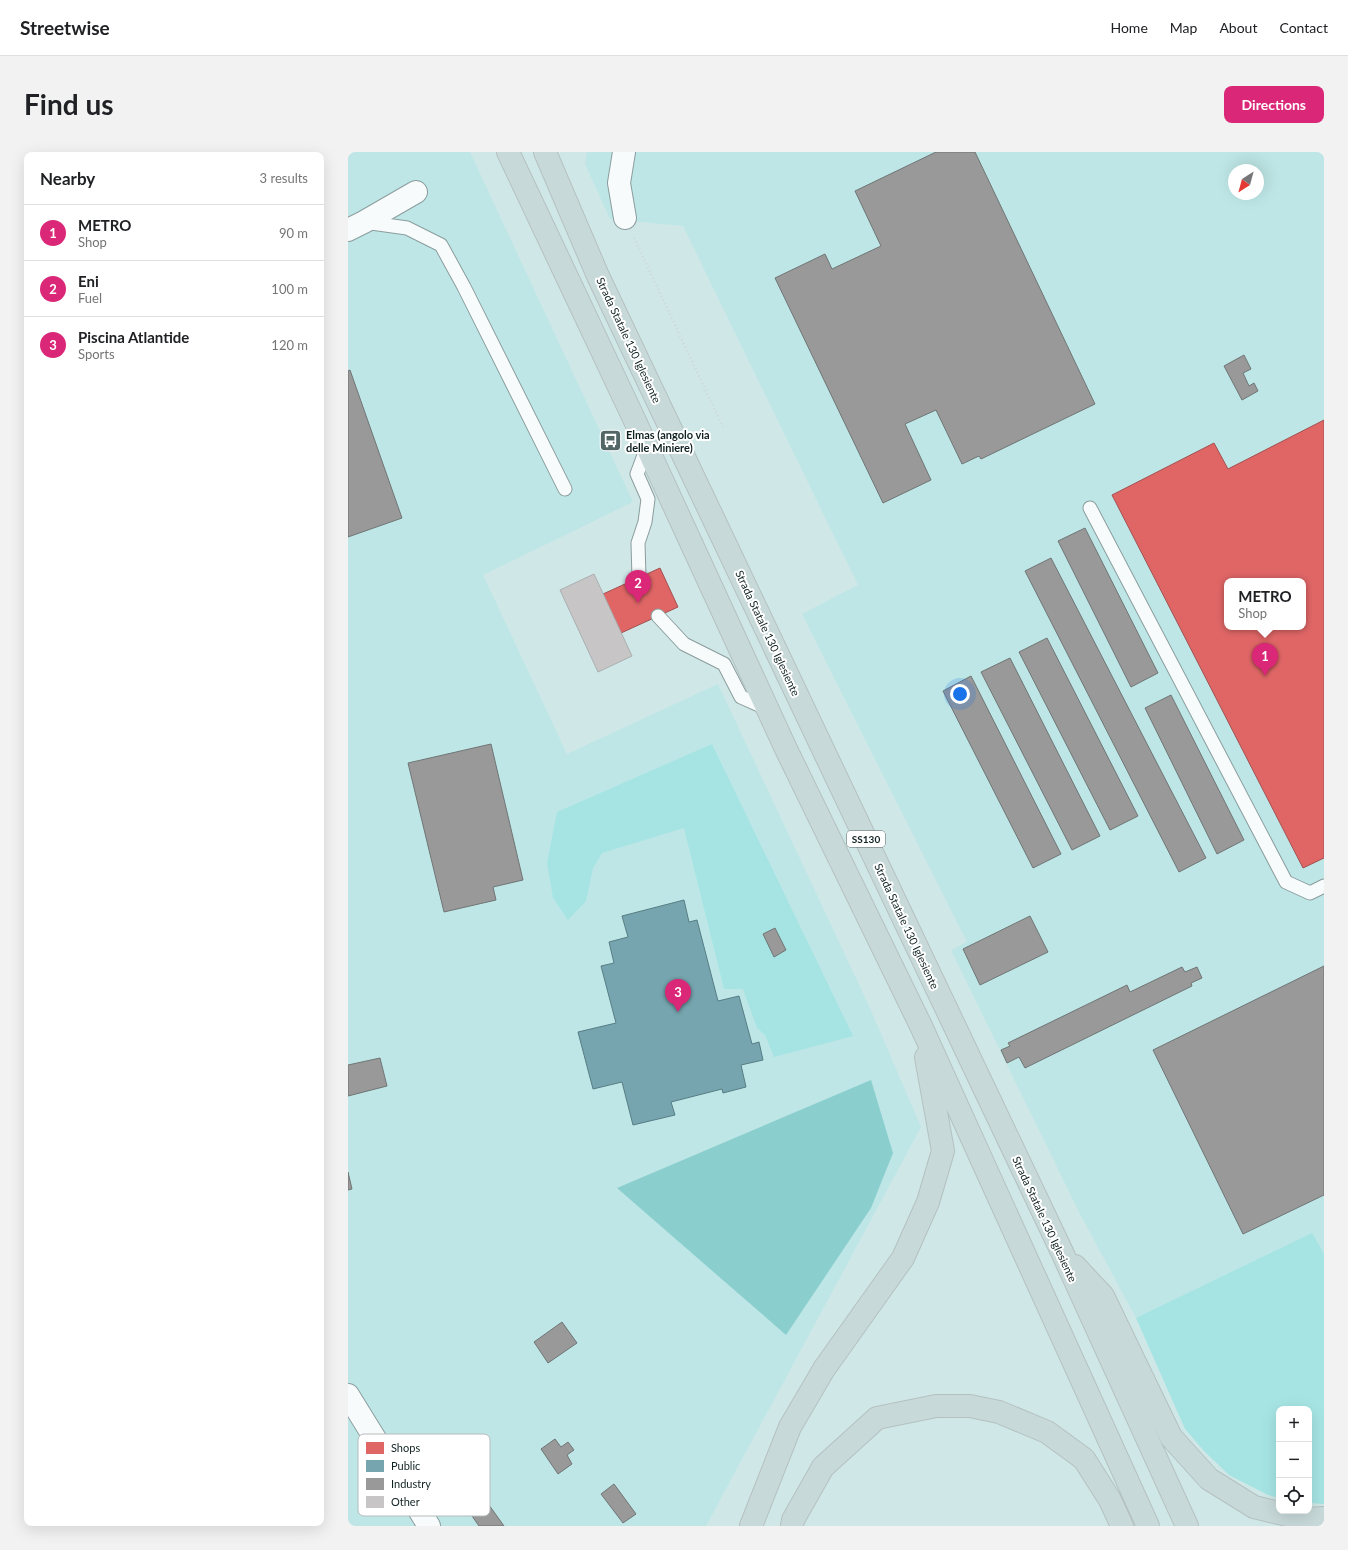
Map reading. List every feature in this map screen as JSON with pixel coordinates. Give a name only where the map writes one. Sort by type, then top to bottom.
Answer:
[{"type":"highway","name":"SS130","points":[[508,152],[768,709],[921,1026],[1148,1526]]},
{"type":"highway","name":"Strada Statale 130 Iglesiente","points":[[545,152],[598,276],[1062,1252],[1187,1526]]},
{"type":"highway","points":[[751,1526],[790,1427],[824,1369],[903,1258],[928,1202],[943,1151],[921,1026]]},
{"type":"highway","points":[[1062,1252],[1103,1296],[1171,1437],[1209,1479],[1254,1507],[1304,1519],[1324,1518]]},
{"type":"highway","points":[[792,1526],[793,1520],[823,1467],[877,1418],[936,1406],[970,1406],[999,1412],[1047,1432],[1084,1459],[1110,1500],[1122,1526]]},
{"type":"street","points":[[624,152],[619,183],[625,218]]},
{"type":"street","points":[[356,226],[416,192]]},
{"type":"street","points":[[348,1395],[372,1434]]},
{"type":"street","points":[[423,1516],[429,1526]]},
{"type":"lane","points":[[356,226],[407,228],[441,245],[464,287],[565,489]]},
{"type":"lane","points":[[639,578],[638,543],[645,522],[648,499],[637,474],[647,447]]},
{"type":"lane","points":[[1090,508],[1286,882],[1310,893],[1324,886]]},
{"type":"lane","points":[[658,616],[684,644],[724,664],[741,697],[768,709]]},
{"type":"path","points":[[625,218],[723,427]]},
{"type":"shaded area","points":[[348,152],[470,152],[633,502],[483,575],[567,754],[718,684],[869,1006],[921,1127],[706,1526],[348,1526]]},
{"type":"shaded area","points":[[587,152],[1324,152],[1324,1470],[1312,1421],[1312,1406],[1276,1407],[1140,1316],[1136,1318],[1079,1212],[951,950],[967,942],[802,614],[858,585],[683,226],[610,219],[585,164]]},
{"type":"shaded area","points":[[712,744],[853,1036],[774,1057],[765,1035],[757,1028],[743,989],[724,989],[684,828],[602,853],[593,868],[586,901],[568,920],[553,898],[547,863],[557,812]]},
{"type":"shaded area","points":[[871,1080],[893,1153],[871,1208],[786,1335],[617,1188]]},
{"type":"shaded area","points":[[1312,1233],[1324,1254],[1324,1504],[1312,1503],[1312,1406],[1276,1406],[1276,1497],[1268,1495],[1229,1475],[1204,1451],[1185,1429],[1136,1318]]},
{"type":"building: Shops","points":[[1324,420],[1324,858],[1303,868],[1112,495],[1214,443],[1228,469]]},
{"type":"building: Shops","points":[[660,568],[678,607],[621,633],[603,594]]},
{"type":"building: Public","points":[[684,900],[689,922],[697,920],[718,1001],[739,996],[752,1044],[759,1042],[763,1060],[741,1065],[746,1087],[723,1093],[722,1089],[671,1102],[675,1115],[633,1125],[622,1082],[593,1089],[578,1032],[616,1023],[601,966],[614,963],[609,942],[628,937],[622,916]]},
{"type":"building: Industry","points":[[936,152],[975,152],[1095,404],[981,459],[979,456],[962,464],[936,410],[905,424],[931,480],[883,503],[775,278],[825,254],[832,269],[881,246],[855,191]]},
{"type":"building: Industry","points":[[1244,355],[1251,369],[1243,373],[1249,386],[1254,383],[1258,391],[1242,400],[1224,366]]},
{"type":"building: Industry","points":[[350,370],[402,518],[348,537],[348,371]]},
{"type":"building: Industry","points":[[1085,528],[1158,673],[1131,687],[1058,541]]},
{"type":"building: Industry","points":[[1051,558],[1206,858],[1179,872],[1025,571]]},
{"type":"building: Industry","points":[[1047,638],[1138,816],[1110,830],[1019,652]]},
{"type":"building: Industry","points":[[1010,658],[1100,836],[1072,850],[981,672]]},
{"type":"building: Industry","points":[[971,676],[1061,854],[1033,868],[943,691]]},
{"type":"building: Industry","points":[[1171,695],[1244,840],[1217,854],[1145,708]]},
{"type":"building: Industry","points":[[491,744],[523,880],[493,887],[496,900],[444,912],[408,763]]},
{"type":"building: Industry","points":[[1030,916],[1048,952],[980,985],[963,949]]},
{"type":"building: Industry","points":[[775,928],[786,950],[774,957],[763,934]]},
{"type":"building: Industry","points":[[1324,966],[1324,1195],[1243,1234],[1153,1050]]},
{"type":"building: Industry","points":[[1182,967],[1185,972],[1197,967],[1202,978],[1191,983],[1192,986],[1025,1068],[1019,1057],[1007,1063],[1001,1050],[1010,1046],[1008,1043],[1127,985],[1130,992]]},
{"type":"building: Industry","points":[[380,1058],[387,1086],[348,1096],[348,1065]]},
{"type":"building: Industry","points":[[348,1172],[352,1189],[348,1190]]},
{"type":"building: Industry","points":[[562,1322],[577,1343],[548,1363],[534,1342]]},
{"type":"building: Industry","points":[[555,1439],[561,1447],[568,1442],[574,1450],[567,1455],[572,1464],[558,1474],[541,1449]]},
{"type":"building: Industry","points":[[614,1484],[636,1514],[623,1523],[601,1494]]},
{"type":"building: Industry","points":[[490,1506],[504,1526],[479,1526],[472,1516],[490,1516]]},
{"type":"building: Other","points":[[594,574],[632,656],[598,672],[560,590]]},
{"type":"place","name":"Elmas (angolo via delle Miniere)","points":[[610,440]]},
{"type":"place","name":"Eni","points":[[638,603]]},
{"type":"place","name":"METRO","points":[[1265,676]]},
{"type":"place","name":"Piscina Atlantide","points":[[678,1012]]}]
